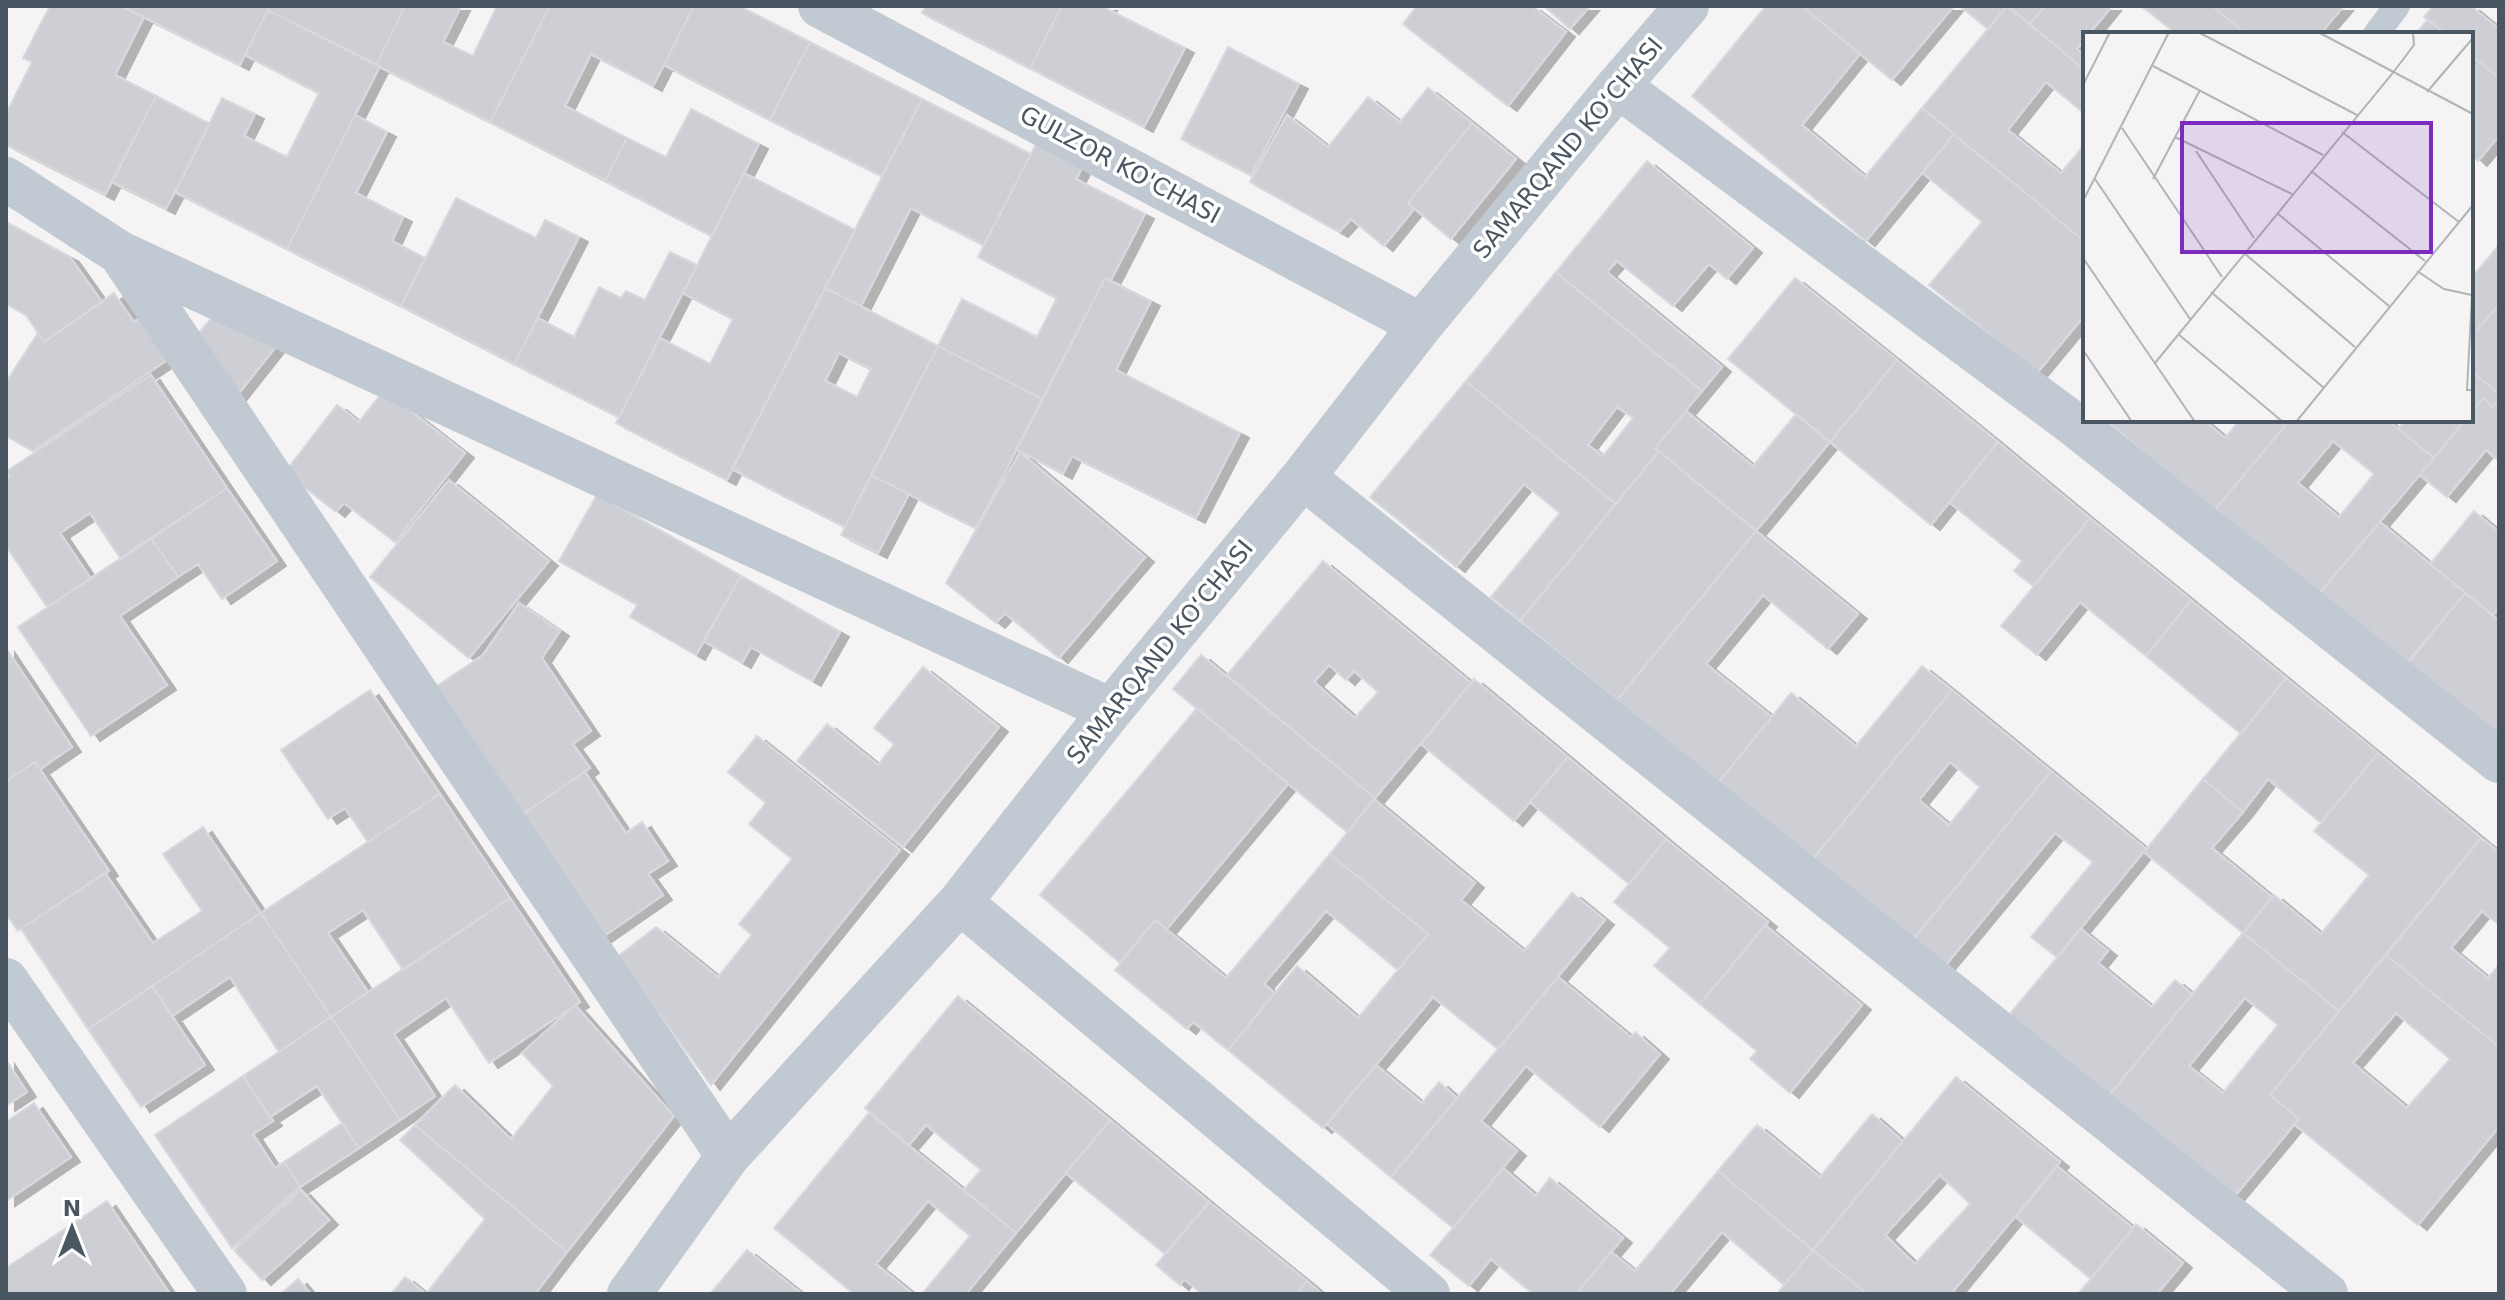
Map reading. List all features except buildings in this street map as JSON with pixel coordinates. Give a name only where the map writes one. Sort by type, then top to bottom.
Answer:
[{"type":"street","name":"GULZOR KO'CHASI","points":[[820,6],[1421,325]]},
{"type":"street","name":"SAMARQAND KO‘CHASI","points":[[629,1294],[728,1156],[960,902],[1111,710],[1303,477],[1421,325],[1687,6]]},
{"type":"street","points":[[1618,86],[2078,413]]},
{"type":"street","points":[[6,179],[120,253],[1111,710]]},
{"type":"street","points":[[120,253],[728,1156]]},
{"type":"street","points":[[2089,422],[2499,761]]},
{"type":"street","points":[[1303,477],[2326,1294]]},
{"type":"street","points":[[960,902],[1428,1294]]},
{"type":"street","points":[[6,980],[225,1294]]},
{"type":"lane","points":[[2378,32],[2397,6]]}]
